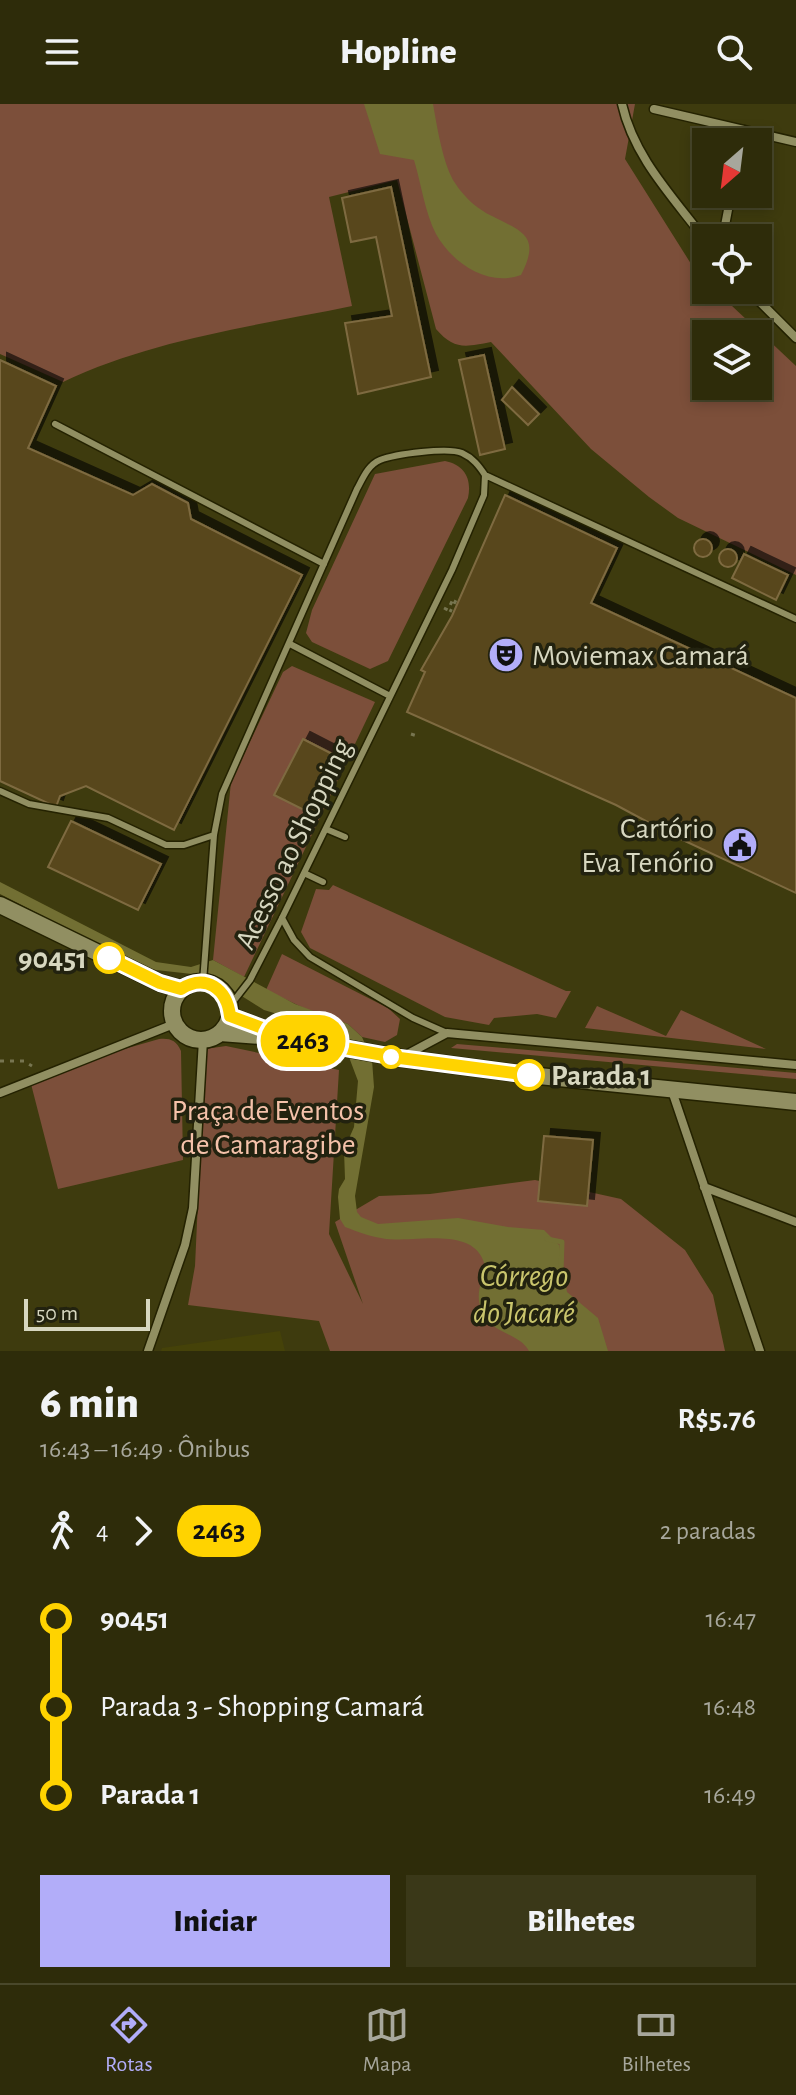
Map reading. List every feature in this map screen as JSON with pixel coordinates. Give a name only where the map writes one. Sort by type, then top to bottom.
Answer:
[{"type":"street","points":[[622,104],[627,126],[642,157],[693,224]]},
{"type":"street","points":[[654,109],[736,128]]},
{"type":"street","points":[[772,136],[796,142]]},
{"type":"street","points":[[762,304],[796,338]]},
{"type":"street","points":[[0,905],[160,983],[177,995]]},
{"type":"street","points":[[289,1038],[233,1006],[220,990],[203,979],[177,995],[171,1016],[186,1037],[203,1040],[220,1033],[289,1038],[400,1058],[672,1091],[796,1102]]},
{"type":"street","points":[[220,1033],[233,1006]]},
{"type":"street","points":[[0,1093],[174,1024]]},
{"type":"street","points":[[400,1058],[447,1033],[796,1065]]},
{"type":"street","points":[[148,1351],[185,1245],[193,1208],[203,1040]]},
{"type":"street","points":[[672,1091],[760,1351]]},
{"type":"street","points":[[704,1187],[796,1222]]},
{"type":"lane","points":[[55,424],[324,564]]},
{"type":"lane","points":[[203,979],[214,835],[217,811],[228,775],[290,644],[357,489],[366,473],[380,460],[461,452],[474,461],[485,475],[796,619]]},
{"type":"lane","name":"Acesso ao Shopping","points":[[233,1006],[282,918],[462,547],[484,495],[485,475]]},
{"type":"lane","points":[[290,644],[390,696]]},
{"type":"lane","points":[[0,791],[29,804],[108,818],[166,845],[184,845],[214,835]]},
{"type":"lane","points":[[326,829],[345,837]]},
{"type":"lane","points":[[304,873],[323,882]]},
{"type":"lane","points":[[282,918],[294,940],[310,957],[413,1018],[447,1033]]},
{"type":"path","points":[[448,610],[453,599],[458,601]]},
{"type":"path","points":[[411,734],[420,737]]},
{"type":"path","points":[[0,1061],[24,1061],[46,1074]]},
{"type":"shaded area","points":[[280,1331],[285,1351],[161,1351],[162,1348]]},
{"type":"green space","points":[[0,104],[635,104],[625,159],[692,265],[692,304],[730,304],[747,320],[692,320],[692,400],[772,400],[772,343],[796,366],[796,575],[678,518],[649,497],[591,449],[491,342],[460,345],[442,336],[436,329],[397,180],[329,197],[352,306],[169,344],[97,367],[63,382],[0,354]]},
{"type":"green space","points":[[445,461],[458,466],[466,474],[468,498],[388,661],[370,669],[312,642],[306,633],[312,610],[375,474]]},
{"type":"green space","points":[[292,666],[375,702],[244,977],[213,960],[231,782],[283,672]]},
{"type":"green space","points":[[333,885],[571,991],[556,1018],[537,1014],[494,1018],[489,1025],[445,1017],[310,948],[301,932],[316,889],[329,890]]},
{"type":"green space","points":[[282,954],[388,1008],[400,1019],[397,1035],[385,1042],[362,1037],[348,1024],[310,1011],[266,990]]},
{"type":"green space","points":[[597,1006],[666,1036],[681,1010],[766,1049],[585,1028]]},
{"type":"green space","points":[[159,1039],[172,1040],[181,1051],[183,1160],[58,1189],[31,1084],[107,1054]]},
{"type":"green space","points":[[457,1044],[796,1073],[796,1079],[451,1048]]},
{"type":"green space","name":"Praça de Eventos de Camaragibe","points":[[226,1046],[339,1070],[329,1234],[363,1304],[335,1222],[379,1196],[430,1194],[535,1180],[621,1199],[685,1250],[713,1295],[725,1351],[330,1351],[319,1321],[188,1305],[195,1266],[205,1049]]},
{"type":"water","points":[[364,104],[433,104],[444,156],[459,188],[476,206],[526,237],[529,252],[521,275],[496,278],[484,275],[452,255],[432,226],[414,160],[380,154]]},
{"type":"water","name":"Córrego do Jacaré","points":[[0,882],[156,962],[191,967],[213,960],[295,1004],[348,1024],[362,1037],[372,1060],[374,1087],[355,1196],[357,1212],[378,1224],[458,1218],[544,1230],[559,1245],[567,1292],[598,1318],[608,1351],[529,1351],[520,1341],[496,1328],[486,1318],[479,1300],[483,1260],[466,1243],[440,1238],[386,1239],[345,1227],[340,1219],[338,1197],[345,1179],[344,1150],[354,1127],[358,1081],[341,1036],[334,1031],[264,1010],[210,976],[141,966],[0,894]]},
{"type":"building","points":[[391,187],[431,377],[358,394],[345,323],[392,316],[376,237],[351,242],[342,198]]},
{"type":"building","points":[[484,355],[505,449],[480,455],[459,360]]},
{"type":"building","points":[[0,360],[56,386],[28,448],[133,495],[152,484],[188,503],[191,519],[302,575],[174,830],[86,786],[60,796],[56,807],[0,781]]},
{"type":"building","points":[[512,387],[539,414],[528,425],[502,400]]},
{"type":"building","points":[[505,495],[617,548],[591,603],[796,698],[796,893],[616,805],[407,712],[425,672],[421,670],[452,616]]},
{"type":"building","points":[[703,539],[712,548],[703,557],[694,548]]},
{"type":"building","points":[[728,549],[737,558],[728,567],[719,558]]},
{"type":"building","points":[[744,554],[788,575],[776,600],[732,578]]},
{"type":"building","points":[[303,739],[342,759],[314,815],[274,795]]},
{"type":"building","points":[[71,821],[161,864],[138,910],[48,867]]},
{"type":"building","points":[[544,1136],[593,1140],[587,1206],[538,1201]]},
{"type":"waterway","name":"Córrego do Jacaré","points":[[547,1239],[562,1242],[561,1273]]},
{"type":"bus line","name":"2463","points":[[109,958],[160,983],[181,989],[194,983],[212,985],[226,998],[230,1016],[289,1038],[400,1058],[529,1075]]},
{"type":"place","name":"Moviemax Camará","points":[[506,655]]},
{"type":"place","name":"Cartório Eva Tenório","points":[[740,845]]},
{"type":"place","name":"90451","points":[[109,958]]},
{"type":"place","name":"Parada 1","points":[[529,1075]]}]
